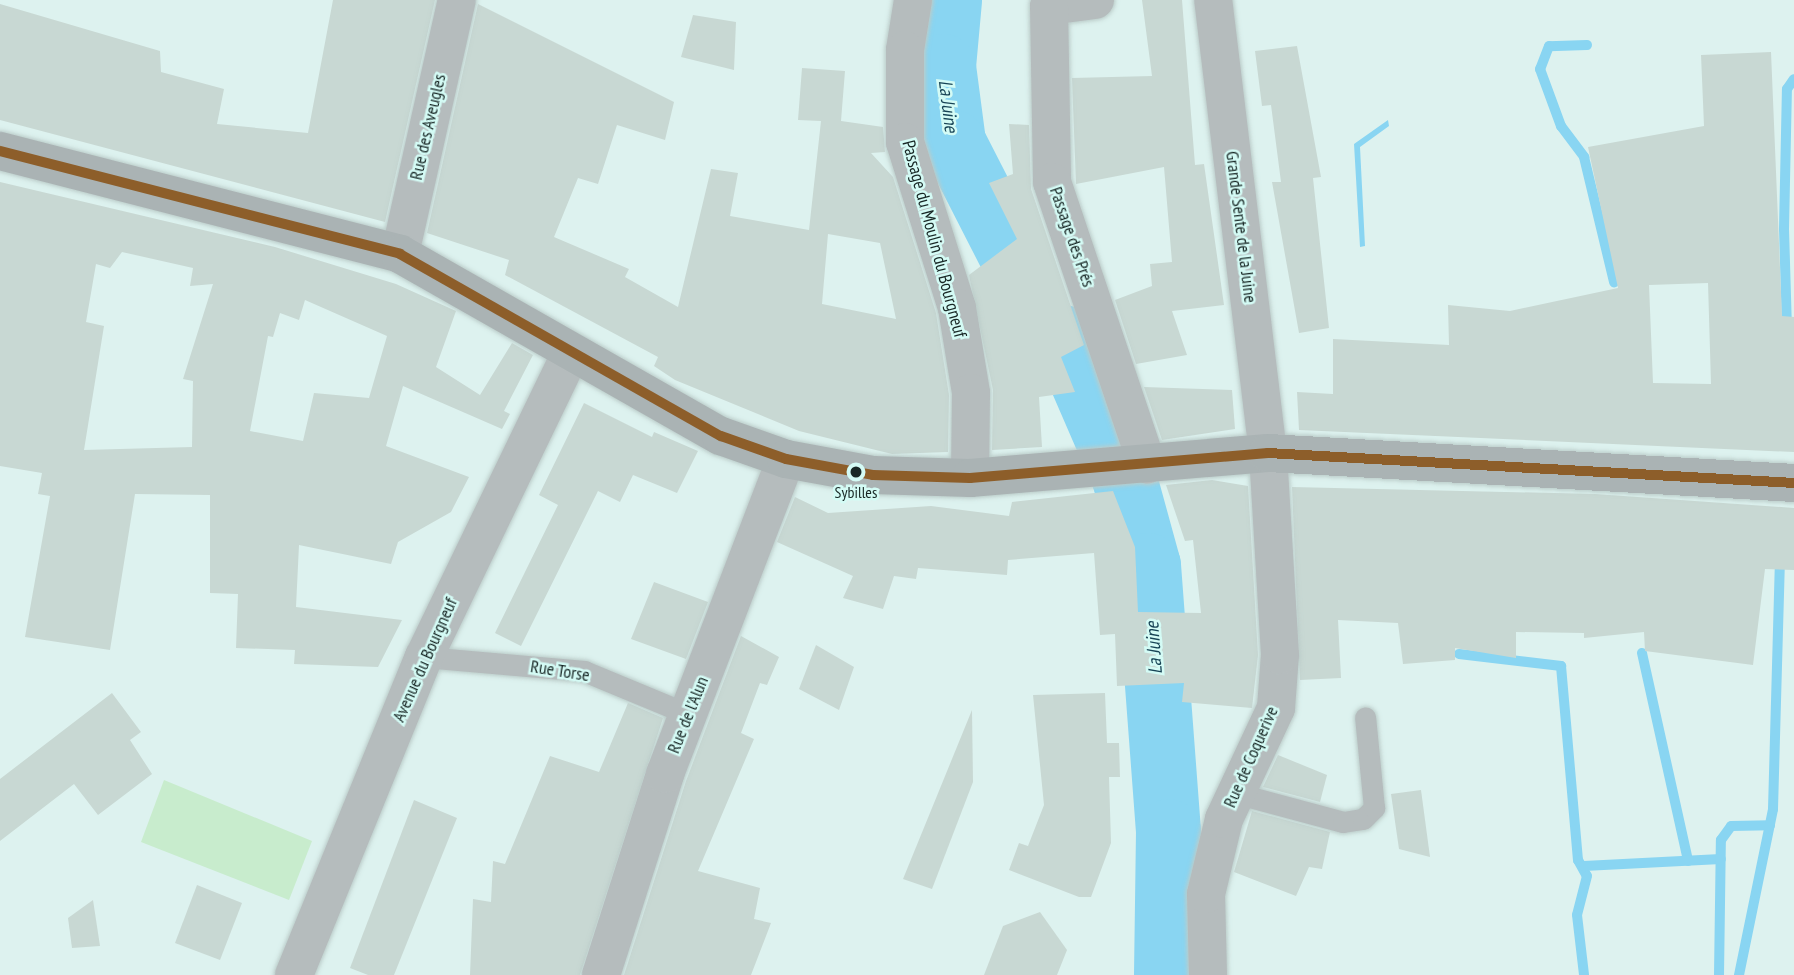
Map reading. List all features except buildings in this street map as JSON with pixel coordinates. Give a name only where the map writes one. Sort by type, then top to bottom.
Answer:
[{"type":"street","name":"Rue des Aveugles","points":[[400,254],[457,0]]},
{"type":"street","name":"Passage du Moulin du Bourgneuf","points":[[913,0],[905,50],[905,142],[957,308],[971,393],[970,478]]},
{"type":"street","name":"Passage des Prés","points":[[1095,0],[1049,6],[1052,182],[1147,464]]},
{"type":"street","name":"Grande Sente de la Juine","points":[[1213,0],[1268,453]]},
{"type":"street","points":[[0,151],[400,254],[469,288],[571,353],[721,436],[786,459],[873,475],[970,478],[1268,453],[1784,482]]},
{"type":"street","name":"Avenue du Bourgneuf","points":[[294,975],[424,657],[571,353]]},
{"type":"street","name":"Rue de Coquerive","points":[[1208,975],[1206,894],[1235,793],[1276,708],[1280,655],[1268,453]]},
{"type":"street","name":"Rue de l'Alun","points":[[601,975],[688,713],[786,459]]},
{"type":"lane","name":"Rue Torse","points":[[424,657],[584,671],[688,713]]},
{"type":"lane","points":[[1235,793],[1343,822],[1363,819],[1374,808],[1365,717]]},
{"type":"green space","points":[[164,780],[312,841],[289,900],[141,842]]},
{"type":"water","points":[[1388,120],[1389,126],[1360,147],[1365,246],[1360,247],[1354,144]]},
{"type":"waterway","name":"La Juine","points":[[949,0],[943,66],[953,142],[1023,279]]},
{"type":"waterway","points":[[1587,45],[1549,46],[1540,69],[1561,126],[1584,157],[1614,282]]},
{"type":"waterway","points":[[1787,330],[1784,229],[1787,89],[1794,79]]},
{"type":"waterway","name":"La Juine","points":[[1063,337],[1124,478],[1148,565],[1168,831],[1166,975]]},
{"type":"waterway","points":[[1739,975],[1773,809],[1780,560]]},
{"type":"waterway","points":[[1642,653],[1688,861]]},
{"type":"waterway","points":[[1459,654],[1561,666],[1578,860],[1587,876],[1577,915],[1584,975]]},
{"type":"waterway","points":[[1719,975],[1721,840],[1731,826],[1770,825]]},
{"type":"waterway","points":[[1584,866],[1721,859]]},
{"type":"transit line","points":[[0,151],[400,254],[721,436],[786,459],[873,475],[970,478],[1268,453],[1794,483]]},
{"type":"place","name":"Sybilles","points":[[856,472]]}]
